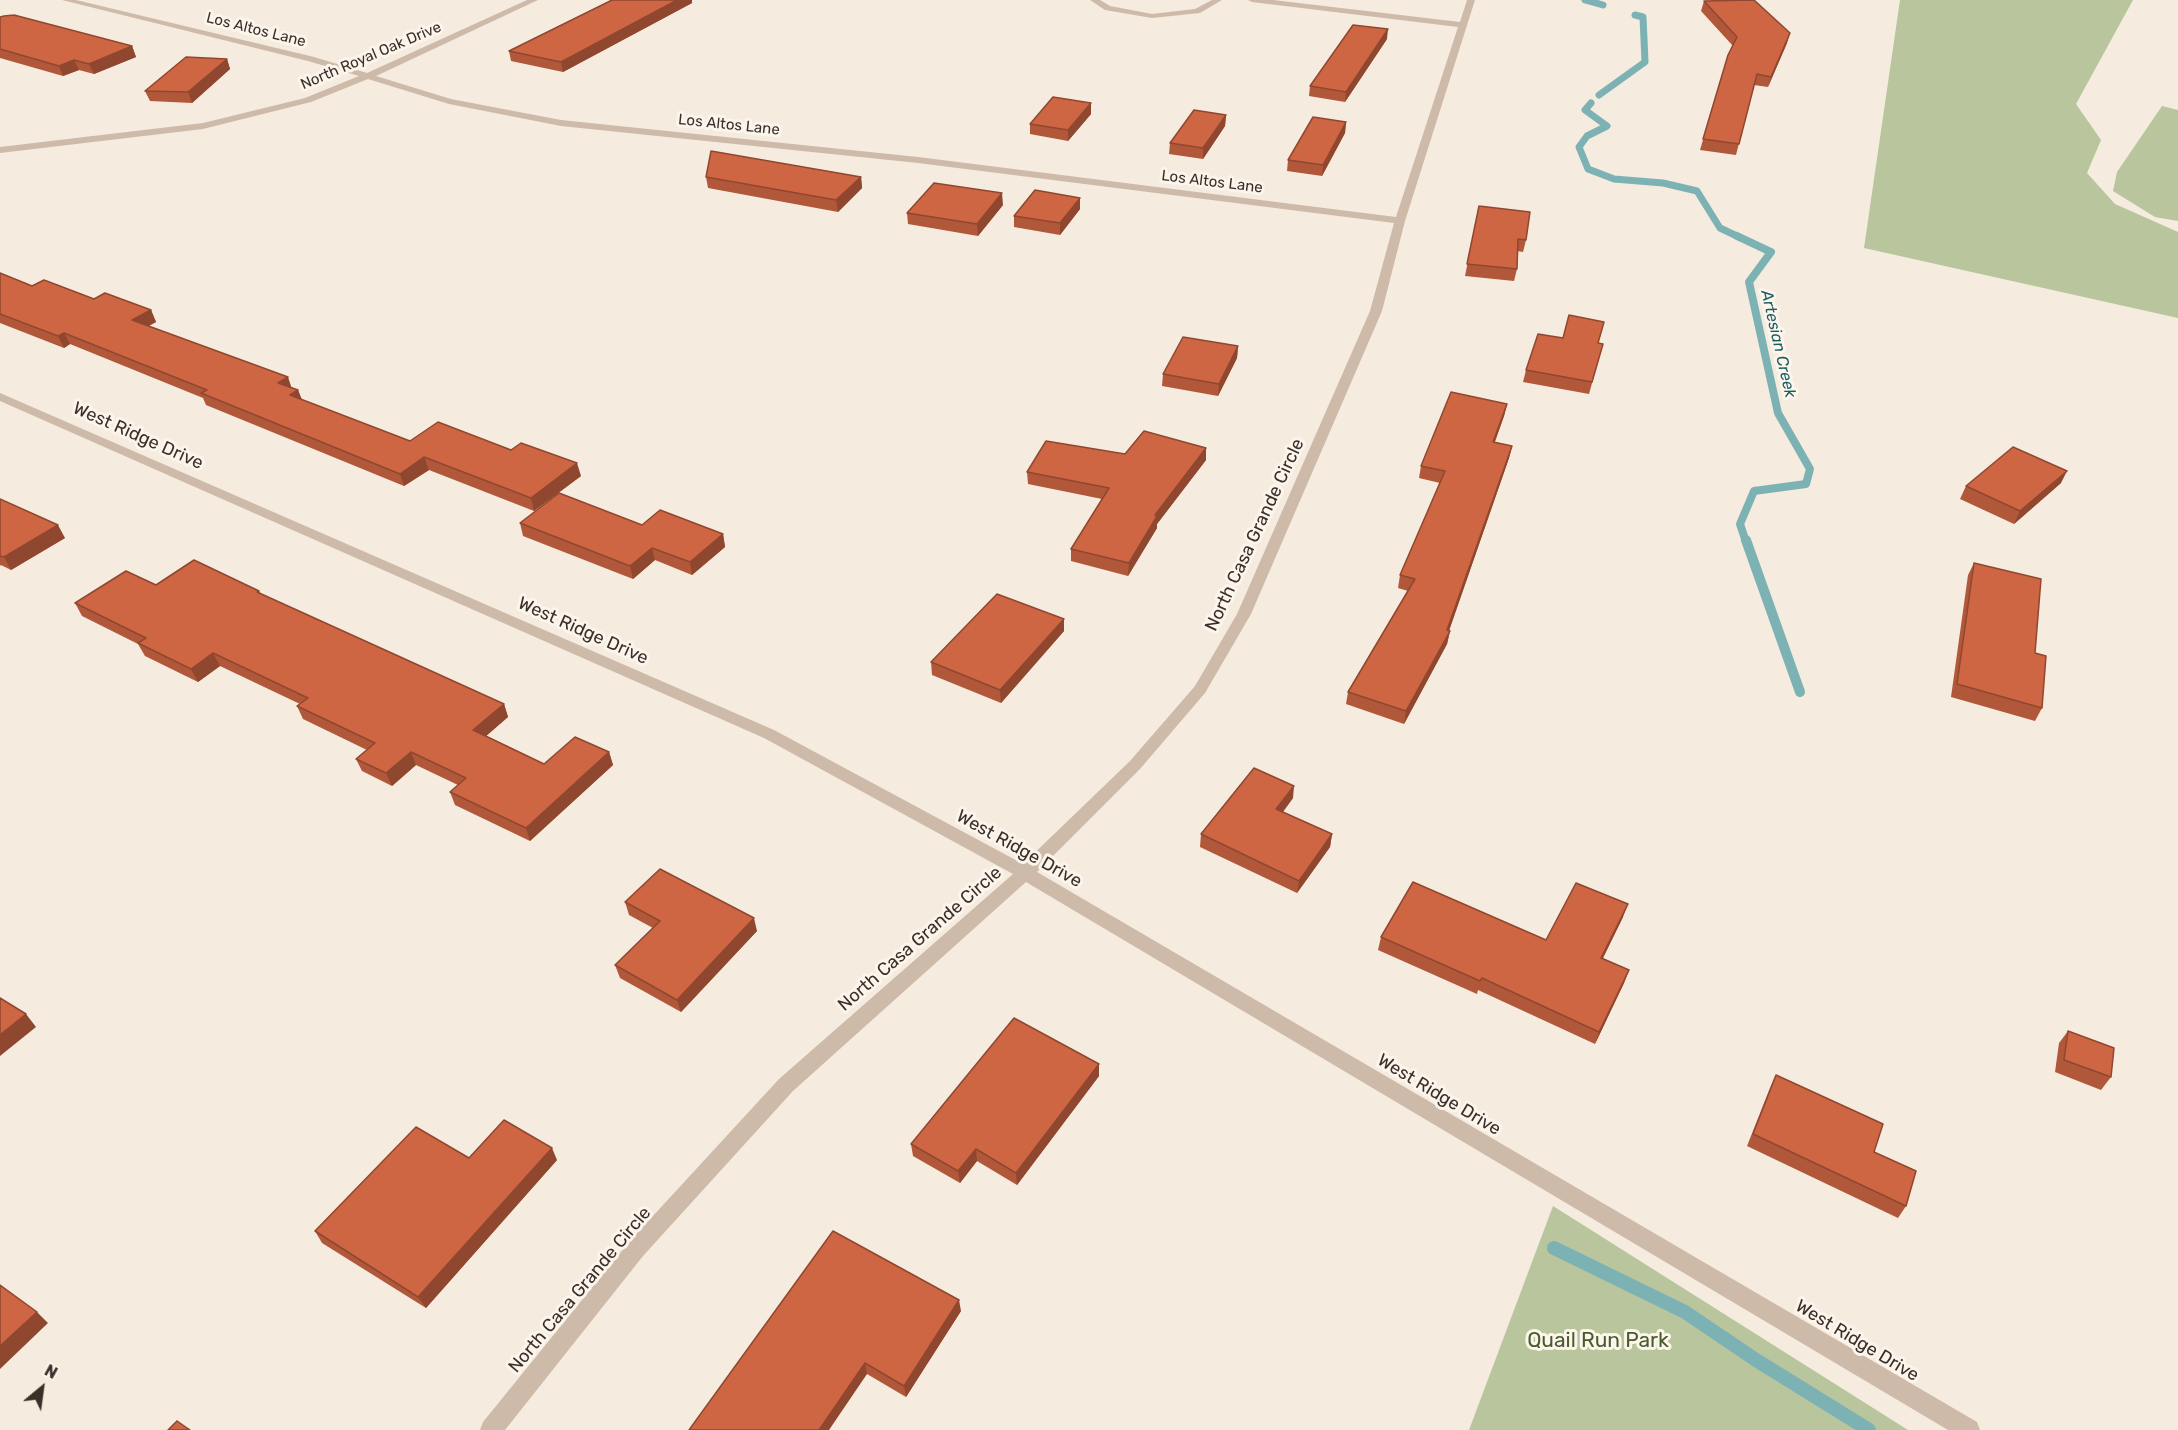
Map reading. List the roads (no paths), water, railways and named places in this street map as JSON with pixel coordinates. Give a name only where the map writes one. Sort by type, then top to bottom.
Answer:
[{"type":"street","name":"Los Altos Lane","points":[[66,0],[293,55],[449,101],[561,123],[918,160],[1400,220]]},
{"type":"street","name":"North Royal Oak Drive","points":[[0,150],[203,126],[308,100],[368,76],[534,0]]},
{"type":"street","points":[[1094,0],[1108,8],[1152,16],[1197,11],[1218,0]]},
{"type":"street","points":[[1252,0],[1463,25]]},
{"type":"street","name":"North Casa Grande Circle","points":[[490,1430],[636,1249],[786,1085],[1024,873],[1135,765],[1200,689],[1244,614],[1376,311],[1400,220],[1471,0]]},
{"type":"street","name":"West Ridge Drive","points":[[0,397],[769,734],[1024,873],[1969,1430]]},
{"type":"waterway","name":"Artesian Creek","points":[[1585,0],[1603,5]]},
{"type":"waterway","name":"Artesian Creek","points":[[1599,95],[1645,62],[1643,17],[1635,15]]},
{"type":"waterway","name":"Artesian Creek","points":[[1591,103],[1585,110],[1607,126],[1587,136],[1579,147],[1588,169],[1614,179],[1663,183],[1697,191],[1720,228],[1741,238]]},
{"type":"waterway","name":"Artesian Creek","points":[[1737,236],[1771,252],[1749,282],[1778,413],[1810,469],[1806,484],[1754,491],[1740,524],[1746,542]]},
{"type":"waterway","name":"Artesian Creek","points":[[1746,540],[1800,692]]},
{"type":"waterway","points":[[1554,1248],[1685,1312],[1756,1360],[1869,1430]]},
{"type":"park label","name":"Quail Run Park","points":[[1598,1341]]}]
